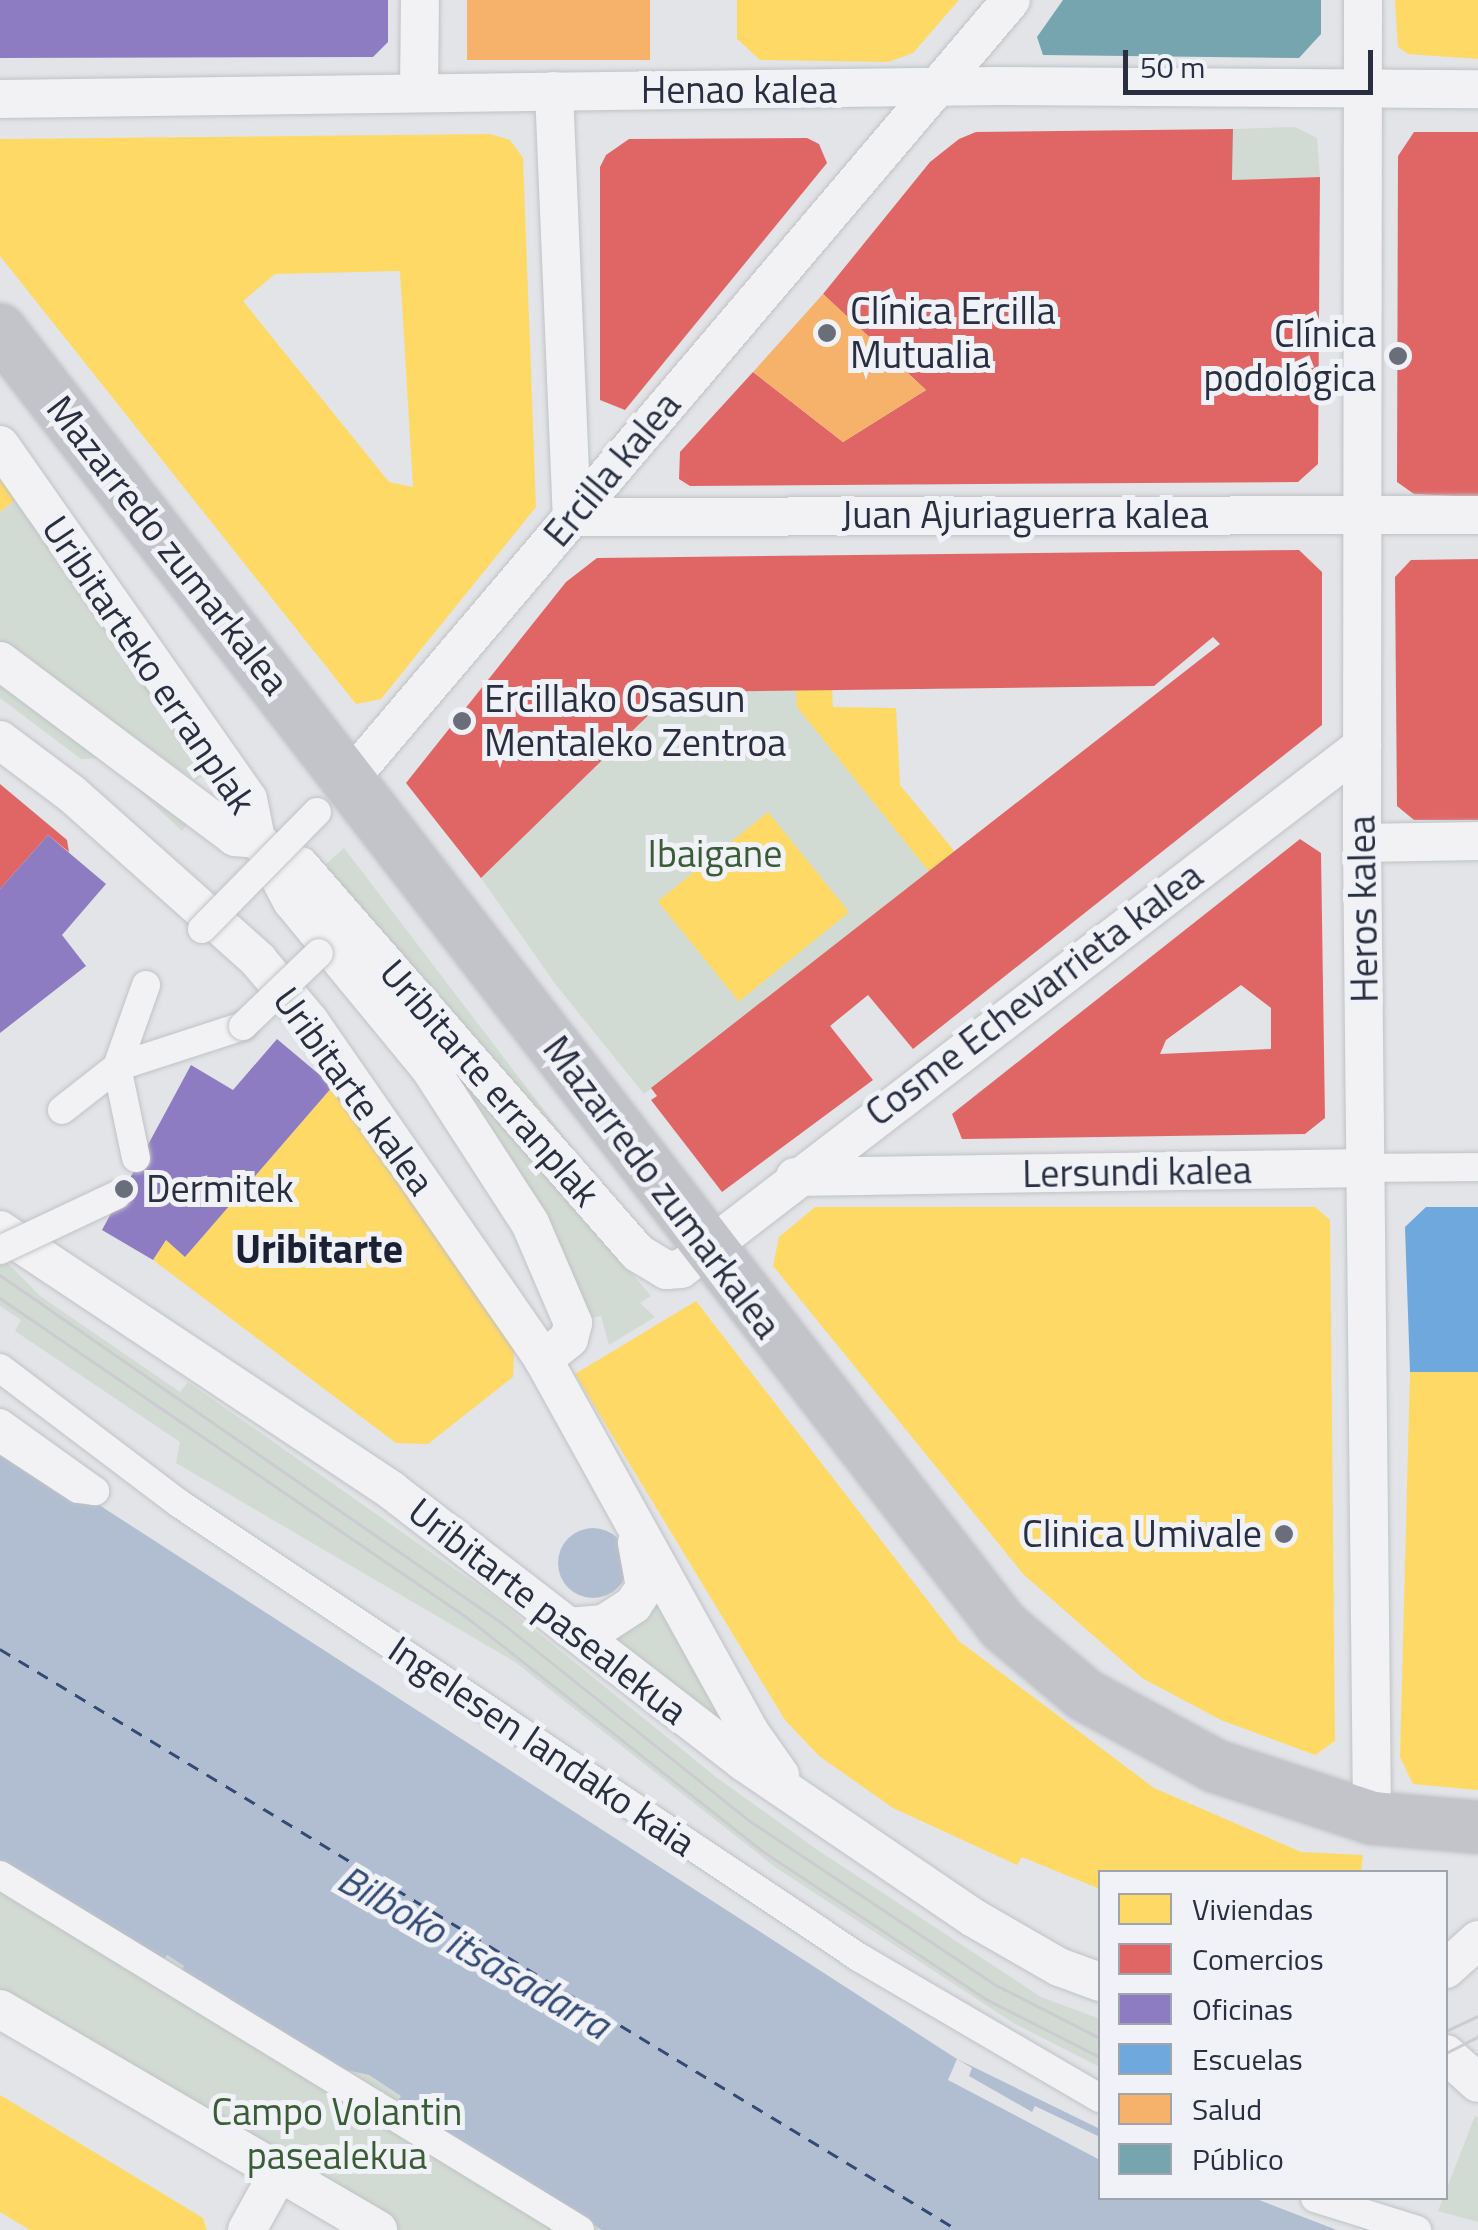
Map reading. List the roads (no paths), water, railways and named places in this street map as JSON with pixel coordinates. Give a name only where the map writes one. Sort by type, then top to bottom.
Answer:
[{"type":"main road","name":"Mazarredo zumarkalea","points":[[0,330],[332,796],[710,1246],[1004,1626],[1085,1695],[1215,1766],[1372,1818],[1478,1827]]},
{"type":"street","points":[[419,92],[420,0]]},
{"type":"street","name":"Ercilla kalea","points":[[202,928],[332,796],[1011,0]]},
{"type":"street","name":"Heros kalea","points":[[1363,0],[1362,844],[1372,1818]]},
{"type":"street","name":"Henao kalea","points":[[0,99],[934,88],[1478,89]]},
{"type":"street","points":[[554,91],[572,516]]},
{"type":"street","name":"Uribitarteko erranplak","points":[[0,444],[248,798],[268,851]]},
{"type":"street","name":"Juan Ajuriaguerra kalea","points":[[572,516],[1478,515]]},
{"type":"street","name":"Uribitarte erranplak","points":[[0,661],[235,838],[300,866],[638,1253],[666,1270],[681,1268],[710,1246]]},
{"type":"street","name":"Uribitarte kalea","points":[[0,740],[72,794],[288,996],[543,1359],[749,1731],[792,1793]]},
{"type":"street","name":"Cosme Echevarrieta kalea","points":[[710,1246],[1362,746]]},
{"type":"street","points":[[1362,844],[1478,841]]},
{"type":"street","name":"Uribitarte erranplak","points":[[268,851],[292,901],[323,948],[467,1120],[561,1283],[573,1323],[569,1339],[543,1359]]},
{"type":"street","points":[[62,1110],[117,1067],[243,1026],[323,948]]},
{"type":"street","points":[[136,1158],[117,1067],[146,985]]},
{"type":"street","name":"Lersundi kalea","points":[[796,1177],[1478,1167]]},
{"type":"street","points":[[0,1250],[117,1195]]},
{"type":"street","name":"Uribitarte pasealekua","points":[[0,1230],[391,1490],[792,1793],[972,1917],[1060,1967],[1098,1981]]},
{"type":"street","name":"Ingelesen landako kaia","points":[[0,1368],[180,1504],[860,1958],[1098,2097]]},
{"type":"street","points":[[0,1423],[95,1491],[78,1489],[0,1438]]},
{"type":"street","name":"Uribitarte kalea","points":[[568,1626],[604,1624],[633,1605],[645,1588],[628,1512]]},
{"type":"street","points":[[0,1875],[580,2230]]},
{"type":"street","points":[[1448,1967],[1478,1940]]},
{"type":"street","points":[[0,2010],[378,2230]]},
{"type":"street","points":[[1448,2056],[1478,2083]]},
{"type":"street","points":[[247,2230],[279,2172]]},
{"type":"street","points":[[1321,2200],[1417,2230]]},
{"type":"water","name":"Bilboko itsasadarra","points":[[0,1441],[957,2059],[1098,2128],[1098,2200],[1259,2200],[1337,2230],[602,2230],[395,2105],[401,2096],[369,2075],[332,2067],[180,1974],[184,1966],[167,1955],[161,1962],[0,1861]]},
{"type":"water","points":[[593,1528],[618,1538],[628,1563],[618,1588],[593,1598],[568,1588],[558,1563],[568,1538]]},
{"type":"tram line","points":[[0,1275],[502,1623],[750,1821],[996,1985],[1098,2037]]},
{"type":"tram line","points":[[0,1298],[465,1616],[761,1850],[986,1999],[1098,2056]]},
{"type":"tram line","points":[[1448,2030],[1478,2016]]},
{"type":"tram line","points":[[1448,2052],[1478,2037]]},
{"type":"place","name":"Clínica Ercilla Mutualia","points":[[827,333]]},
{"type":"place","name":"Clínica podológica","points":[[1398,356]]},
{"type":"place","name":"Ercillako Osasun Mentaleko Zentroa","points":[[462,721]]},
{"type":"place","name":"Dermitek","points":[[124,1189]]},
{"type":"place","name":"Clinica Umivale","points":[[1284,1534]]},
{"type":"district","name":"Uribitarte","points":[[319,1249]]},
{"type":"park label","name":"Ibaigane","points":[[715,854]]},
{"type":"park label","name":"Campo Volantin pasealekua","points":[[337,2134]]}]
